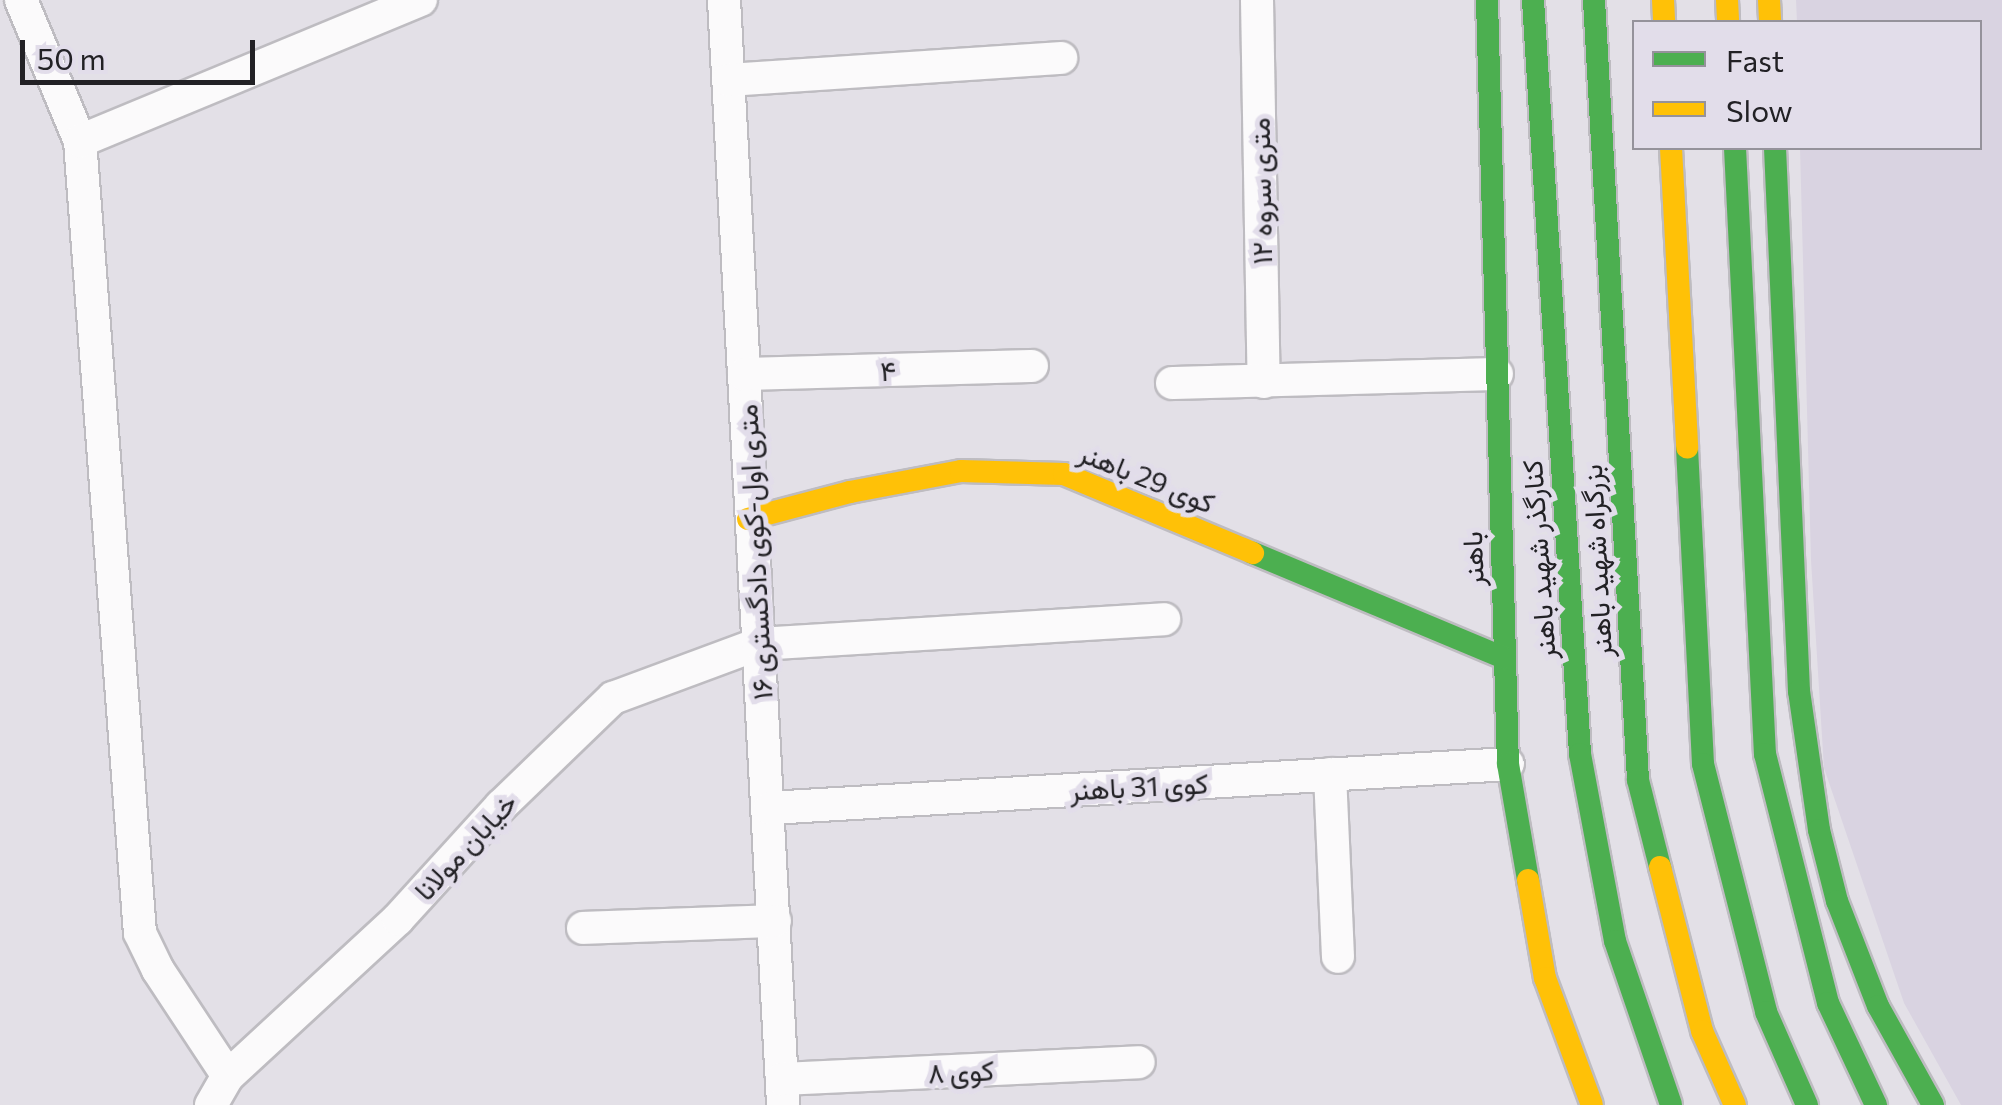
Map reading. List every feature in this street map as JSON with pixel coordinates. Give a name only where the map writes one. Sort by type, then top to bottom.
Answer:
[{"type":"main road","name":"باهنر","points":[[1487,0],[1508,764],[1545,978],[1592,1105]]},
{"type":"main road","name":"کنارگذر شهید باهنر","points":[[1534,0],[1580,754],[1615,941],[1671,1105]]},
{"type":"main road","name":"بزرگراه شهید باهنر","points":[[1594,0],[1638,780],[1702,1031],[1735,1105]]},
{"type":"main road","points":[[1670,150],[1703,764],[1766,1012],[1807,1105]]},
{"type":"main road","points":[[1734,150],[1765,754],[1828,1002],[1876,1105]]},
{"type":"main road","points":[[1775,150],[1799,691],[1820,830],[1837,901],[1878,1006],[1933,1105]]},
{"type":"main road","name":"کوی 29 باهنر","points":[[748,519],[962,471],[1064,474],[1504,658]]},
{"type":"street","points":[[20,0],[80,141],[140,933],[158,970],[228,1076]]},
{"type":"street","points":[[80,141],[421,0]]},
{"type":"street","name":"۱۶ متری اول-کوی دادگستری","points":[[724,0],[748,519],[770,808],[783,1092]]},
{"type":"street","name":"۱۲ متری سروه","points":[[1256,0],[1264,382]]},
{"type":"street","points":[[729,80],[1061,58]]},
{"type":"street","name":"۴","points":[[744,374],[1032,366]]},
{"type":"street","points":[[1172,384],[1497,374]]},
{"type":"street","name":"خیابان مولانا","points":[[211,1105],[228,1076],[398,919],[501,806],[612,698],[758,644],[1164,619]]},
{"type":"street","name":"کوی 31 باهنر","points":[[770,808],[1508,764]]},
{"type":"street","points":[[1330,774],[1338,956]]},
{"type":"street","points":[[584,928],[775,921]]},
{"type":"street","name":"کوی ۸","points":[[783,1092],[1139,1062]]},
{"type":"shaded area","points":[[1796,0],[2002,0],[2002,1105],[1961,1105],[1904,1003],[1824,768],[1811,560],[1800,150],[1982,150],[1982,20],[1797,20]]},
{"type":"traffic: fast","points":[[1487,0],[1508,764],[1528,880]]},
{"type":"traffic: fast","points":[[1533,0],[1580,754],[1615,941],[1671,1105]]},
{"type":"traffic: fast","points":[[1594,0],[1638,780],[1660,867]]},
{"type":"traffic: fast","points":[[1735,150],[1765,754],[1828,1003],[1876,1105]]},
{"type":"traffic: fast","points":[[1775,150],[1799,691],[1819,830],[1837,901],[1878,1006],[1933,1105]]},
{"type":"traffic: fast","points":[[1687,448],[1703,764],[1766,1012],[1807,1105]]},
{"type":"traffic: fast","points":[[1253,553],[1504,658]]},
{"type":"traffic: slow","points":[[1663,0],[1664,20]]},
{"type":"traffic: slow","points":[[1727,0],[1728,20]]},
{"type":"traffic: slow","points":[[1769,0],[1770,20]]},
{"type":"traffic: slow","points":[[1671,150],[1687,448]]},
{"type":"traffic: slow","points":[[748,519],[850,492],[961,471],[1064,474],[1253,553]]},
{"type":"traffic: slow","points":[[1660,867],[1702,1031],[1735,1105]]},
{"type":"traffic: slow","points":[[1528,880],[1545,978],[1592,1105]]}]
